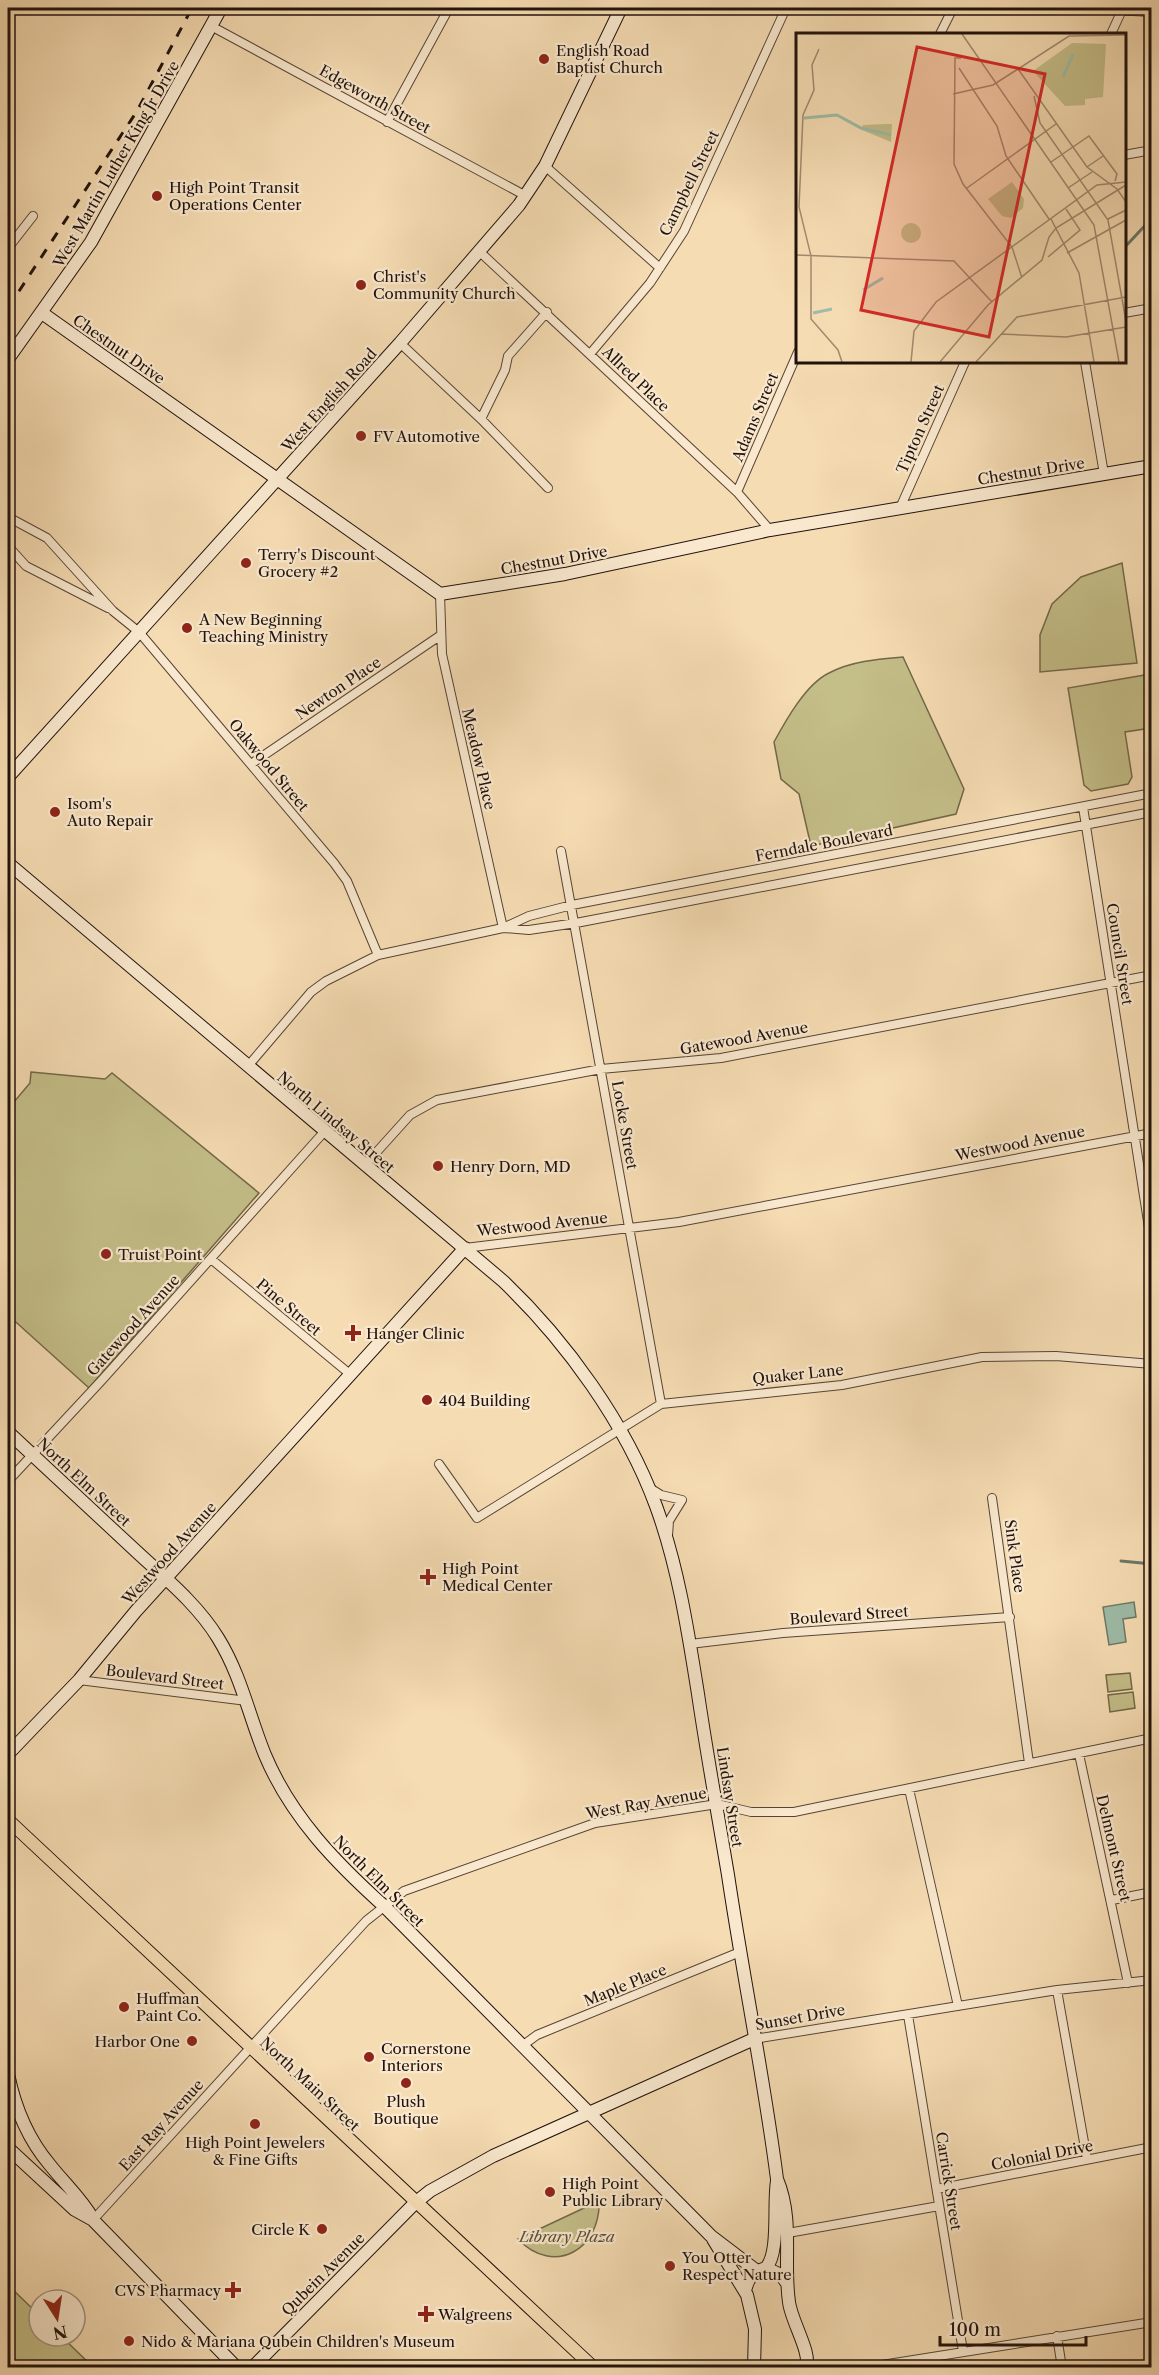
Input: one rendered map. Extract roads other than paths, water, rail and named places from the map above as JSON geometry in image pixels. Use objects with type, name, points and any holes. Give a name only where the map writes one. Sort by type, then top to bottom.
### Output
[{"type":"main road","name":"West Martin Luther King Jr Drive","points":[[8,359],[91,242],[221,8]]},
{"type":"main road","name":"West English Road","points":[[8,777],[400,343],[526,196],[545,166],[621,8]]},
{"type":"main road","name":"Chestnut Drive","points":[[42,313],[440,594],[565,574],[770,530],[1152,466]]},
{"type":"main road","name":"North Lindsay Street","points":[[8,863],[364,1166],[503,1281],[546,1324],[590,1382],[618,1429]]},
{"type":"main road","name":"Westwood Avenue","points":[[8,1754],[79,1680],[165,1578],[465,1248]]},
{"type":"main road","name":"Lindsay Street","points":[[618,1429],[645,1481],[668,1539],[690,1644],[777,2179],[784,2197],[788,2233],[786,2282],[793,2323],[802,2341],[809,2366]]},
{"type":"main road","name":"North Elm Street","points":[[8,1432],[188,1600],[217,1636],[233,1665],[266,1757],[297,1813],[332,1858],[385,1907],[711,2236]]},
{"type":"main road","name":"North Main Street","points":[[8,1820],[415,2203],[594,2367]]},
{"type":"main road","name":"Sunset Drive","points":[[415,2203],[430,2191],[493,2156],[589,2115],[754,2039]]},
{"type":"main road","points":[[8,2074],[20,2116],[33,2143],[82,2200],[93,2220],[237,2367]]},
{"type":"main road","points":[[8,2148],[75,2210],[93,2220]]},
{"type":"main road","name":"Lindsay Street","points":[[746,2293],[747,2281],[771,2263],[774,2252],[774,2197],[777,2179]]},
{"type":"main road","name":"Qubein Avenue","points":[[252,2367],[415,2203]]},
{"type":"main road","points":[[711,2236],[761,2270],[781,2275],[786,2282]]},
{"type":"main road","points":[[711,2236],[746,2293],[755,2328],[753,2367]]},
{"type":"street","points":[[387,122],[449,8]]},
{"type":"street","name":"Campbell Street","points":[[590,354],[660,268],[692,214],[786,8]]},
{"type":"street","points":[[940,33],[953,8]]},
{"type":"street","points":[[1075,8],[1152,12]]},
{"type":"street","points":[[1111,33],[1122,10]]},
{"type":"street","name":"Edgeworth Street","points":[[211,26],[526,196]]},
{"type":"street","points":[[1126,155],[1152,150]]},
{"type":"street","points":[[545,166],[660,268]]},
{"type":"street","points":[[8,248],[33,216]]},
{"type":"street","name":"Allred Place","points":[[480,252],[547,312],[737,492],[770,530]]},
{"type":"street","points":[[1126,313],[1152,308]]},
{"type":"street","points":[[481,419],[505,370],[508,356],[547,312]]},
{"type":"street","points":[[400,343],[481,419],[548,488]]},
{"type":"street","name":"Adams Street","points":[[737,492],[796,357]]},
{"type":"street","name":"Tipton Street","points":[[900,508],[965,363]]},
{"type":"street","points":[[1085,363],[1104,474]]},
{"type":"street","name":"Oakwood Street","points":[[8,517],[47,538],[113,611],[139,632],[347,881],[378,955]]},
{"type":"street","name":"Oakwood Street","points":[[8,546],[26,566],[113,611]]},
{"type":"street","name":"Meadow Place","points":[[440,594],[442,654],[503,927]]},
{"type":"street","name":"Newton Place","points":[[250,764],[441,635]]},
{"type":"street","name":"Ferndale Boulevard","points":[[248,1066],[311,992],[326,981],[378,955],[503,927],[529,916],[572,905],[1152,793]]},
{"type":"street","name":"Council Street","points":[[1083,807],[1152,1247]]},
{"type":"street","name":"Ferndale Boulevard","points":[[503,927],[529,930],[576,923],[1152,812]]},
{"type":"street","name":"Locke Street","points":[[561,851],[576,923],[661,1404]]},
{"type":"street","name":"Gatewood Avenue","points":[[364,1166],[410,1115],[431,1102],[601,1069],[721,1058],[1152,975]]},
{"type":"street","name":"Gatewood Avenue","points":[[8,1481],[211,1259],[324,1131]]},
{"type":"street","name":"Westwood Avenue","points":[[465,1248],[629,1228],[806,1199],[1152,1133]]},
{"type":"street","name":"Pine Street","points":[[211,1259],[351,1375]]},
{"type":"street","name":"Quaker Lane","points":[[439,1464],[477,1518],[661,1404],[842,1385],[982,1357],[1056,1356],[1152,1364]]},
{"type":"street","points":[[645,1481],[652,1491],[661,1496],[682,1500],[669,1521],[668,1539]]},
{"type":"street","name":"Sink Place","points":[[992,1498],[1010,1617]]},
{"type":"street","points":[[1010,1617],[1029,1763]]},
{"type":"street","name":"Boulevard Street","points":[[690,1644],[783,1633],[1010,1617]]},
{"type":"street","name":"Boulevard Street","points":[[79,1680],[247,1701]]},
{"type":"street","name":"West Ray Avenue","points":[[249,2047],[366,1922],[404,1891],[596,1823],[717,1804],[751,1812],[794,1812],[1152,1738]]},
{"type":"street","name":"Delmont Street","points":[[1079,1754],[1128,1983]]},
{"type":"street","points":[[909,1789],[958,2006]]},
{"type":"street","points":[[1112,1900],[1152,1892]]},
{"type":"street","name":"Maple Place","points":[[522,2046],[537,2035],[740,1952]]},
{"type":"street","name":"Sunset Drive","points":[[754,2039],[1057,1990],[1152,1980]]},
{"type":"street","points":[[1057,1990],[1088,2159]]},
{"type":"street","name":"Carrick Street","points":[[908,2015],[963,2351]]},
{"type":"street","name":"East Ray Avenue","points":[[93,2220],[249,2047]]},
{"type":"street","points":[[1150,2148],[1152,2159]]},
{"type":"street","name":"Colonial Drive","points":[[937,2189],[1150,2148]]},
{"type":"street","points":[[788,2233],[939,2206]]},
{"type":"street","points":[[863,2367],[1152,2322]]},
{"type":"street","points":[[1057,2336],[1062,2367]]},
{"type":"waterway","points":[[1126,246],[1152,218]]},
{"type":"waterway","points":[[1121,1561],[1152,1564]]},
{"type":"railway","points":[[8,308],[137,111],[192,8]]},
{"type":"place","name":"English Road Baptist Church","points":[[544,59]]},
{"type":"place","name":"High Point Transit Operations Center","points":[[157,196]]},
{"type":"place","name":"Christ's Community Church","points":[[361,285]]},
{"type":"place","name":"FV Automotive","points":[[361,436]]},
{"type":"place","name":"Terry's Discount Grocery #2","points":[[246,563]]},
{"type":"place","name":"A New Beginning Teaching Ministry","points":[[187,628]]},
{"type":"place","name":"Isom's Auto Repair","points":[[55,812]]},
{"type":"place","name":"Henry Dorn, MD","points":[[438,1166]]},
{"type":"place","name":"Truist Point","points":[[106,1254]]},
{"type":"place","name":"Hanger Clinic","points":[[353,1333]]},
{"type":"place","name":"404 Building","points":[[427,1400]]},
{"type":"place","name":"High Point Medical Center","points":[[428,1577]]},
{"type":"place","name":"Huffman Paint Co.","points":[[124,2007]]},
{"type":"place","name":"Harbor One","points":[[192,2041]]},
{"type":"place","name":"Cornerstone Interiors","points":[[369,2057]]},
{"type":"place","name":"Plush Boutique","points":[[406,2083]]},
{"type":"place","name":"High Point Jewelers & Fine Gifts","points":[[255,2124]]},
{"type":"place","name":"High Point Public Library","points":[[550,2192]]},
{"type":"place","name":"Circle K","points":[[322,2229]]},
{"type":"place","name":"You Otter Respect Nature","points":[[670,2266]]},
{"type":"place","name":"CVS Pharmacy","points":[[233,2290]]},
{"type":"place","name":"Walgreens","points":[[426,2314]]},
{"type":"place","name":"Nido & Mariana Qubein Children's Museum","points":[[129,2341]]},
{"type":"park label","name":"Library Plaza","points":[[567,2236]]}]
